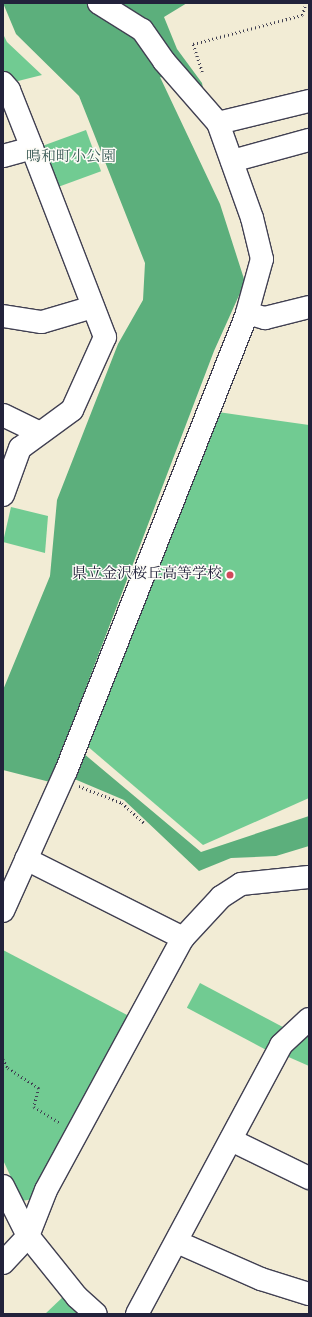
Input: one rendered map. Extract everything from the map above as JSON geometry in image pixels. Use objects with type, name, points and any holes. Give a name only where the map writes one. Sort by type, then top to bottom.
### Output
[{"type":"street","points":[[3,911],[64,775],[247,313],[262,259],[232,161],[218,123],[164,61],[142,30],[99,3]]},
{"type":"street","points":[[3,83],[9,90],[105,337],[72,410],[20,448],[3,495]]},
{"type":"street","points":[[218,123],[309,101]]},
{"type":"street","points":[[232,161],[309,140]]},
{"type":"street","points":[[3,156],[32,148]]},
{"type":"street","points":[[3,316],[42,322],[93,307]]},
{"type":"street","points":[[247,313],[265,318],[309,307]]},
{"type":"street","points":[[3,414],[40,432]]},
{"type":"street","points":[[26,859],[183,938]]},
{"type":"street","points":[[3,1263],[28,1236],[46,1190],[183,938],[221,896],[241,884],[309,877]]},
{"type":"street","points":[[137,1314],[282,1045],[309,1019]]},
{"type":"street","points":[[231,1140],[309,1178]]},
{"type":"street","points":[[3,1186],[28,1236],[77,1297],[96,1314]]},
{"type":"street","points":[[176,1242],[261,1279],[309,1294]]},
{"type":"path","points":[[204,81],[192,44],[302,15],[306,3]]},
{"type":"path","points":[[64,775],[122,803],[145,824]]},
{"type":"path","points":[[3,1059],[8,1068],[39,1088],[34,1107],[66,1126]]},
{"type":"green space","points":[[3,3],[187,3],[164,17],[177,49],[202,83],[205,98],[182,82],[160,77],[220,204],[245,282],[214,351],[50,782],[3,770],[3,690],[50,576],[57,500],[118,344],[143,300],[145,263],[79,96],[16,34]]},
{"type":"green space","points":[[3,34],[7,42],[42,75],[14,82],[3,72]]},
{"type":"green space","name":"鳴和町小公園","points":[[86,130],[101,171],[56,188],[41,146]]},
{"type":"green space","name":"県立金沢桜丘高等学校","points":[[218,412],[309,425],[309,798],[203,845],[86,745]]},
{"type":"green space","points":[[11,507],[48,516],[45,553],[3,542]]},
{"type":"green space","points":[[83,753],[201,852],[309,816],[309,846],[276,856],[231,858],[199,871],[124,800],[72,778]]},
{"type":"green space","points":[[3,950],[129,1016],[33,1199],[22,1201],[3,1160]]},
{"type":"green space","points":[[200,983],[286,1029],[273,1053],[187,1008]]},
{"type":"green space","points":[[309,1030],[309,1066],[284,1055]]},
{"type":"green space","points":[[65,1295],[84,1314],[45,1314]]},
{"type":"place","name":"県立金沢桜丘高等学校","points":[[230,575]]}]
